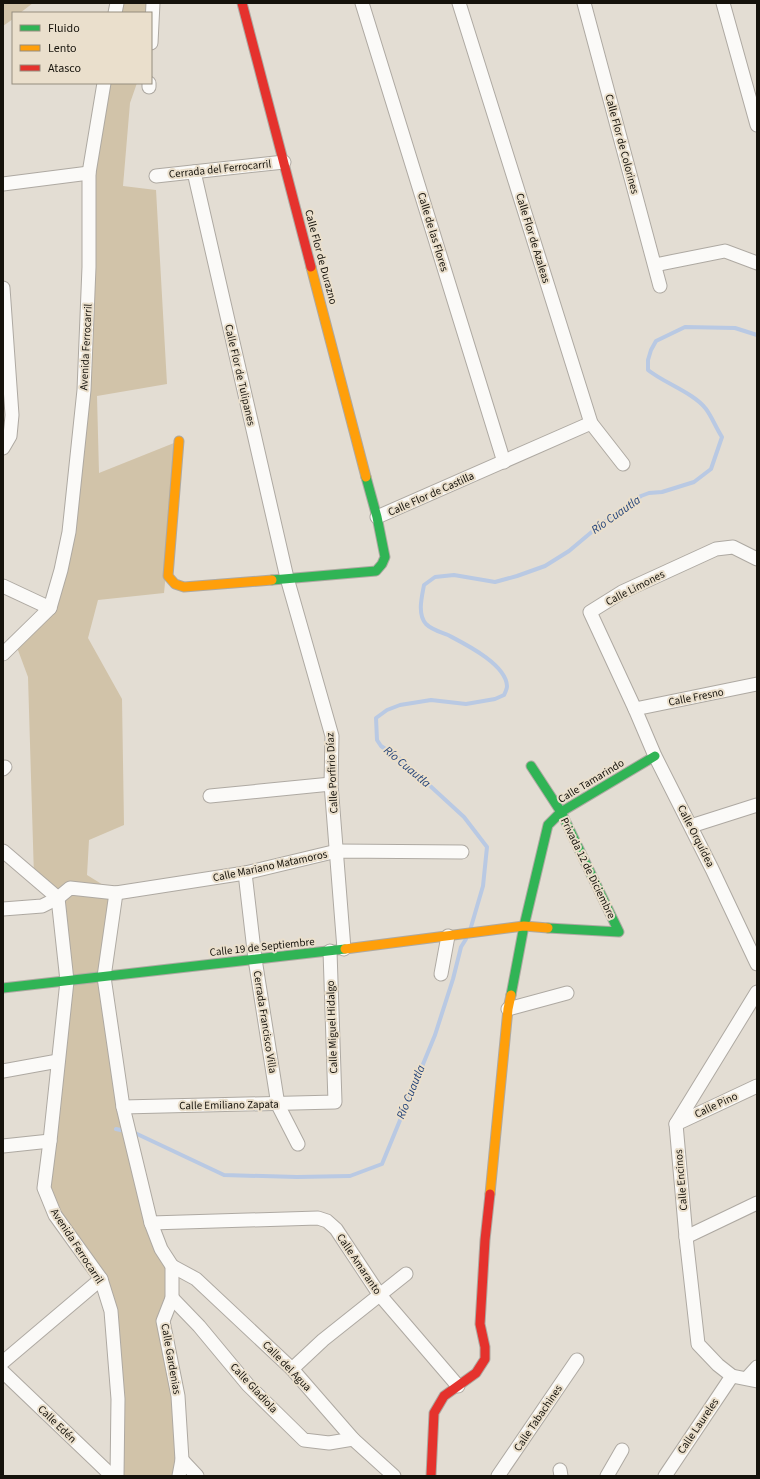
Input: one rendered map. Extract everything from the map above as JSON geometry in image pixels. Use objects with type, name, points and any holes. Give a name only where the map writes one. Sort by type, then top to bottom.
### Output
[{"type":"street","points":[[152,23],[153,3]]},
{"type":"street","name":"Calle Flor de Durazno","points":[[242,3],[377,517]]},
{"type":"street","name":"Calle de las Flores","points":[[362,3],[504,462]]},
{"type":"street","name":"Calle Flor de Azaleas","points":[[459,3],[591,423],[623,464]]},
{"type":"street","name":"Calle Flor de Colorines","points":[[584,3],[660,286]]},
{"type":"street","points":[[723,3],[757,125]]},
{"type":"street","name":"Avenida Ferrocarril","points":[[50,608],[61,570],[69,532],[84,390],[89,267],[89,173],[104,84]]},
{"type":"street","name":"Cerrada del Ferrocarril","points":[[156,176],[284,162]]},
{"type":"street","name":"Calle Flor de Tulipanes","points":[[194,172],[287,578]]},
{"type":"street","points":[[3,184],[89,173]]},
{"type":"street","points":[[655,265],[725,251],[757,263]]},
{"type":"street","points":[[3,288],[12,415],[10,436],[3,448]]},
{"type":"street","name":"Calle Flor de Castilla","points":[[180,442],[168,576],[175,584],[184,587],[376,571],[382,564],[385,556],[377,517],[591,423]]},
{"type":"street","name":"Calle Limones","points":[[635,709],[590,612],[622,592],[716,549],[733,547],[746,552],[757,559]]},
{"type":"street","name":"Calle Porfirio Díaz","points":[[287,578],[332,736],[331,784],[344,949]]},
{"type":"street","points":[[3,586],[50,608],[3,654]]},
{"type":"street","name":"Calle Fresno","points":[[635,709],[757,684]]},
{"type":"street","name":"Calle Orquídea","points":[[635,709],[655,756],[691,826],[757,964]]},
{"type":"street","name":"Calle Tamarindo","points":[[458,1386],[476,1373],[484,1359],[486,1347],[480,1324],[485,1240],[508,1010],[524,926],[548,825],[561,812],[655,756]]},
{"type":"street","name":"Privada 12 de Diciembre","points":[[531,766],[561,812],[619,932]]},
{"type":"street","points":[[210,796],[331,784]]},
{"type":"street","points":[[691,826],[757,804]]},
{"type":"street","points":[[3,851],[58,898]]},
{"type":"street","name":"Calle Mariano Matamoros","points":[[3,909],[42,906],[58,898],[70,888],[116,893],[245,873],[337,852],[462,852]]},
{"type":"street","name":"Cerrada Francisco Villa","points":[[245,873],[255,960],[278,1105],[298,1144]]},
{"type":"street","points":[[116,893],[104,977],[124,1107],[151,1223],[161,1249],[172,1266]]},
{"type":"street","name":"Avenida Ferrocarril","points":[[58,898],[67,981],[44,1188],[55,1215],[101,1279],[110,1311],[118,1399],[117,1476]]},
{"type":"street","name":"Calle 19 de Septiembre","points":[[3,988],[255,960],[524,926],[619,932]]},
{"type":"street","points":[[441,974],[448,936]]},
{"type":"street","name":"Calle Miguel Hidalgo","points":[[330,951],[335,1102]]},
{"type":"street","points":[[676,1124],[757,992]]},
{"type":"street","points":[[508,1010],[567,993]]},
{"type":"street","points":[[3,1071],[58,1062]]},
{"type":"street","name":"Calle Pino","points":[[676,1124],[757,1086]]},
{"type":"street","name":"Calle Emiliano Zapata","points":[[124,1107],[278,1105],[335,1102]]},
{"type":"street","name":"Calle Encinos","points":[[676,1124],[686,1237],[698,1344],[718,1365],[732,1376]]},
{"type":"street","points":[[3,1146],[50,1141]]},
{"type":"street","points":[[686,1237],[757,1203]]},
{"type":"street","name":"Calle Amaranto","points":[[151,1223],[318,1218],[327,1221],[336,1229],[379,1294],[458,1386]]},
{"type":"street","name":"Calle Gardenias","points":[[172,1266],[172,1298],[163,1321],[178,1396],[182,1460],[179,1476]]},
{"type":"street","name":"Calle del Agua","points":[[172,1266],[196,1279],[292,1369],[353,1439],[394,1476]]},
{"type":"street","points":[[292,1369],[323,1340],[406,1274]]},
{"type":"street","points":[[3,1362],[101,1279]]},
{"type":"street","name":"Calle Gladiola","points":[[172,1298],[200,1326],[248,1385],[304,1440],[329,1443],[353,1439]]},
{"type":"street","name":"Calle Tabachines","points":[[498,1476],[577,1360]]},
{"type":"street","points":[[732,1376],[752,1379],[757,1367]]},
{"type":"street","name":"Calle Edén","points":[[3,1372],[112,1476]]},
{"type":"street","name":"Calle Laureles","points":[[665,1476],[732,1376]]},
{"type":"street","points":[[431,1476],[434,1413],[444,1396],[458,1386]]},
{"type":"street","points":[[607,1476],[622,1450]]},
{"type":"street","points":[[182,1460],[197,1476]]},
{"type":"shaded area","points":[[3,3],[33,3],[21,12],[12,12],[12,20],[3,26]]},
{"type":"shaded area","points":[[111,3],[150,3],[149,12],[110,12]]},
{"type":"shaded area","points":[[103,84],[137,84],[130,103],[123,186],[156,190],[167,384],[97,396],[99,473],[179,441],[164,593],[98,600],[88,638],[122,699],[124,825],[89,840],[87,875],[116,893],[104,977],[151,1223],[172,1266],[163,1321],[178,1396],[179,1476],[117,1476],[111,1311],[44,1188],[67,981],[58,898],[34,877],[28,677],[15,642],[50,608],[61,570],[86,350],[89,173]]},
{"type":"waterway","name":"Río Cuautla","points":[[471,927],[483,886],[487,847],[464,817],[403,761],[381,746],[377,740],[376,718],[387,710],[400,705],[431,700],[466,704],[495,699],[504,695],[507,686],[505,678],[500,670],[484,656],[474,649],[426,624],[423,620],[421,610],[424,585],[435,577],[454,575],[495,582],[545,566],[569,551],[600,525],[641,496],[649,493],[662,492],[694,482],[711,469],[722,437],[708,412],[701,403],[648,370],[648,360],[651,350],[656,341],[685,327],[735,328],[757,335]]},
{"type":"waterway","name":"Río Cuautla","points":[[116,1129],[135,1133],[224,1175],[297,1177],[350,1176],[382,1164],[435,1035],[453,979],[461,947],[466,939]]},
{"type":"traffic: fast","points":[[272,580],[376,571],[382,564],[385,557],[377,517],[366,477]]},
{"type":"traffic: fast","points":[[511,995],[524,926],[548,825],[561,812],[655,756]]},
{"type":"traffic: fast","points":[[531,766],[561,812],[619,932],[548,928]]},
{"type":"traffic: fast","points":[[3,988],[345,949]]},
{"type":"traffic: slow","points":[[311,267],[366,477]]},
{"type":"traffic: slow","points":[[179,441],[168,576],[175,584],[184,587],[272,580]]},
{"type":"traffic: slow","points":[[345,949],[524,926],[548,928]]},
{"type":"traffic: slow","points":[[490,1194],[508,1009],[511,995]]},
{"type":"traffic: jam","points":[[242,3],[311,267]]},
{"type":"traffic: jam","points":[[431,1476],[434,1413],[444,1396],[476,1373],[485,1359],[485,1347],[480,1324],[485,1240],[490,1194]]}]
